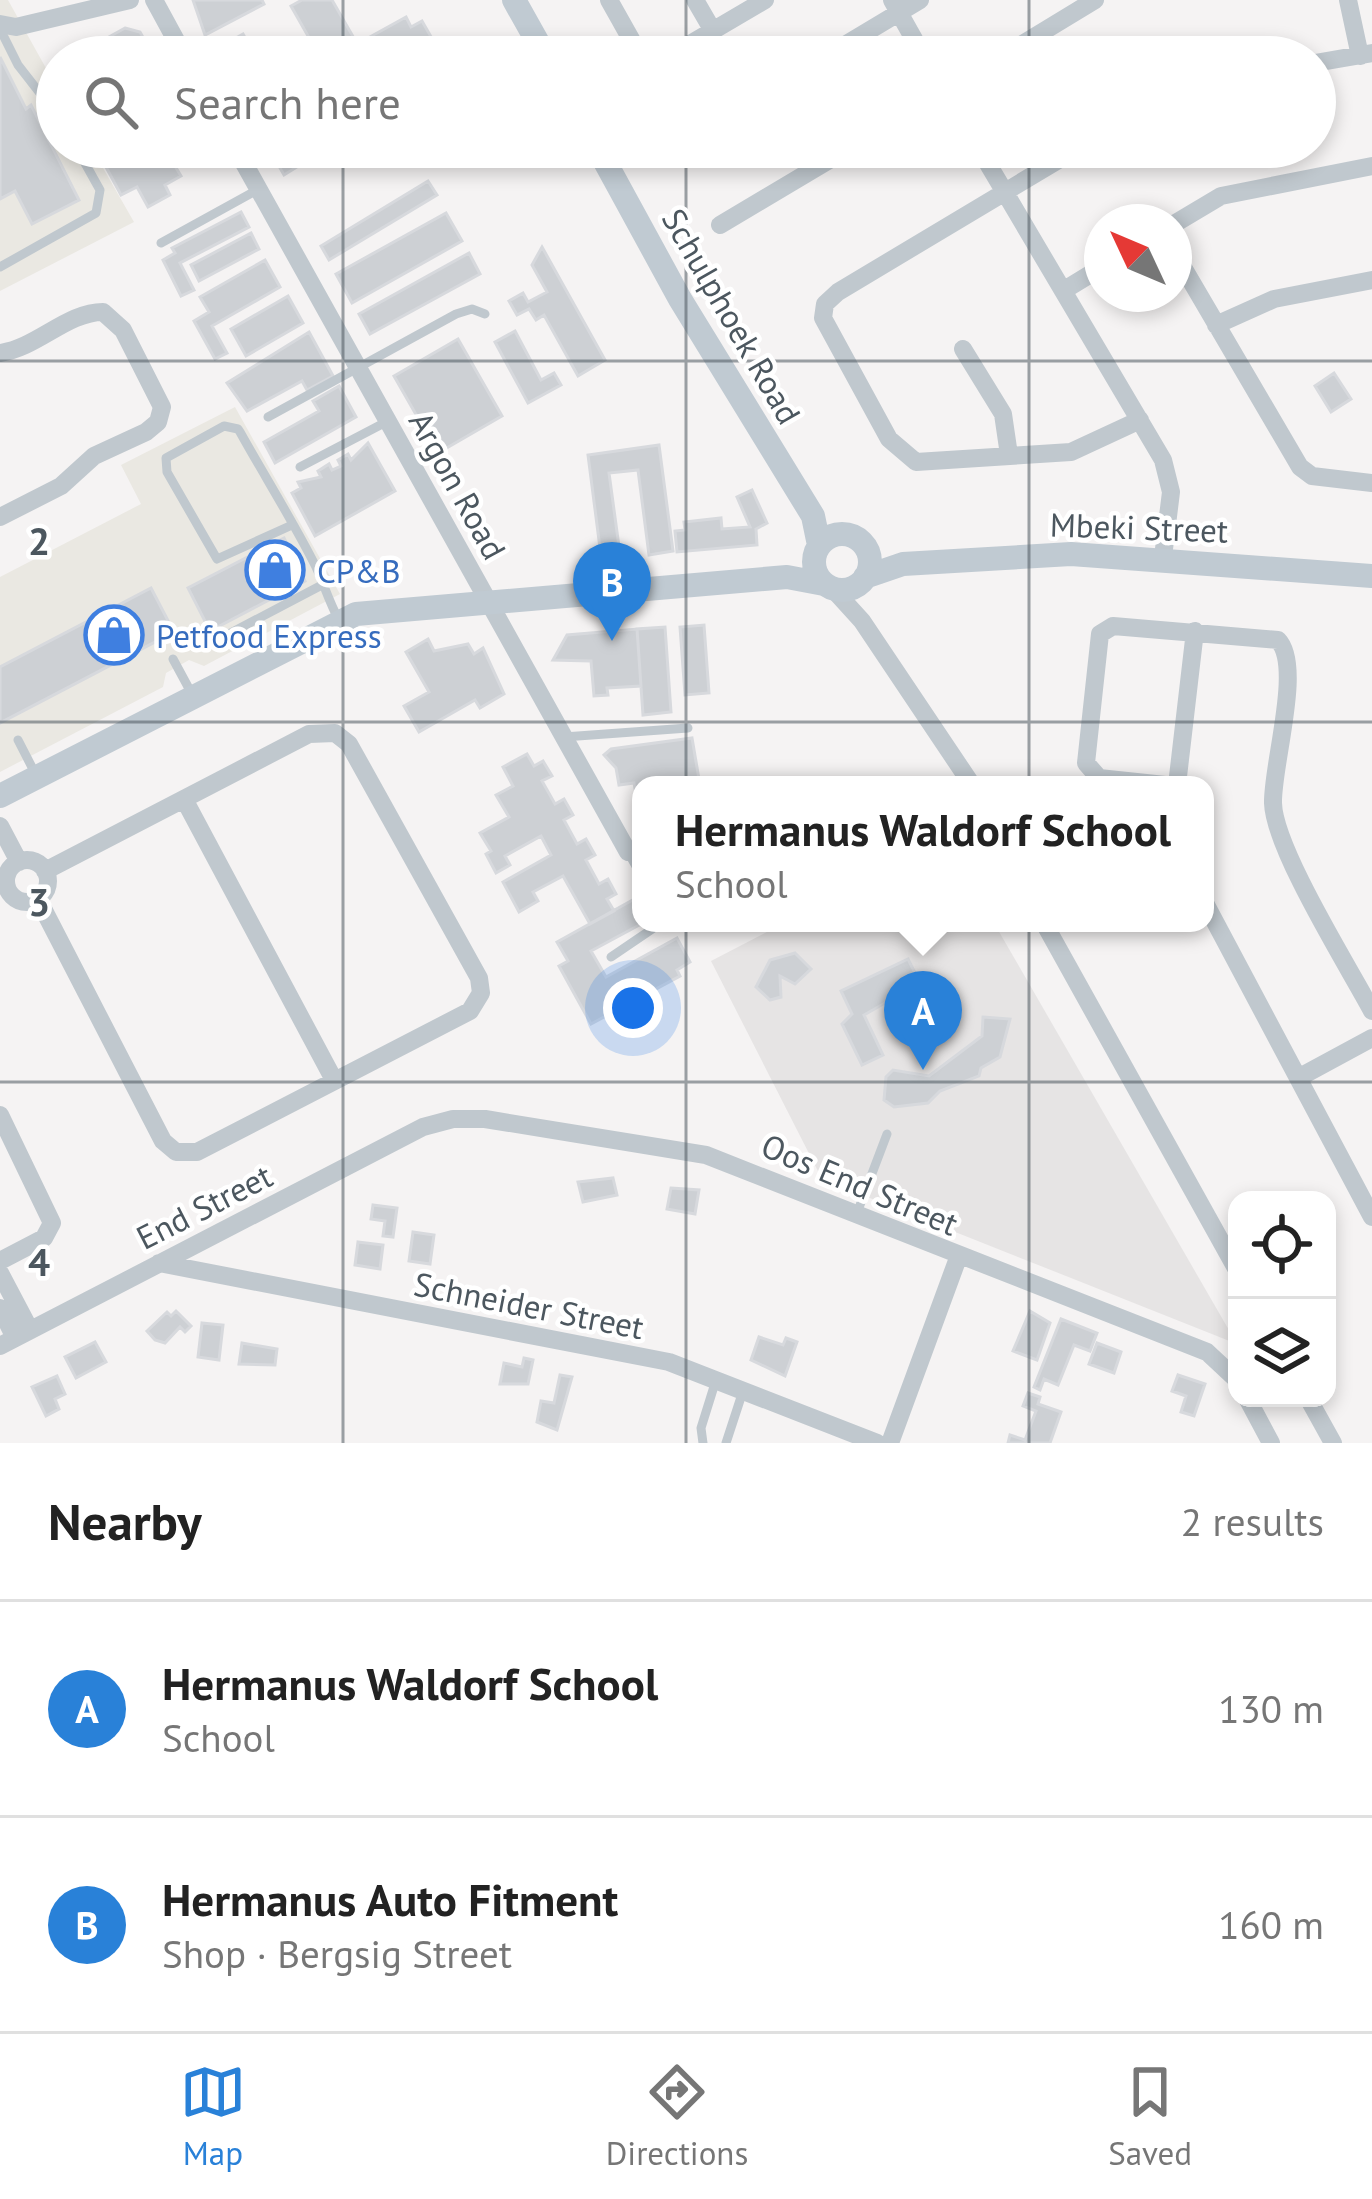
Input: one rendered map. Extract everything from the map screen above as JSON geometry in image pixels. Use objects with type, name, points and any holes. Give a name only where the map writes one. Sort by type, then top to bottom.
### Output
[{"type":"street","points":[[0,27],[130,0]]},
{"type":"street","points":[[154,0],[174,36]]},
{"type":"street","points":[[514,0],[534,36]]},
{"type":"street","points":[[609,0],[629,36]]},
{"type":"street","points":[[695,0],[713,31]]},
{"type":"street","points":[[704,36],[765,0]]},
{"type":"street","points":[[854,36],[896,6],[920,0]]},
{"type":"street","points":[[1036,36],[1095,0]]},
{"type":"street","points":[[1336,59],[1366,54],[1348,0]]},
{"type":"street","points":[[896,6],[912,36]]},
{"type":"street","points":[[1192,213],[1221,196],[1372,166]]},
{"type":"street","name":"Argon Road","points":[[248,168],[628,852]]},
{"type":"street","name":"Schulphoek Road","points":[[608,168],[680,299],[813,516],[824,544]]},
{"type":"street","points":[[720,225],[816,168]]},
{"type":"street","points":[[992,168],[1066,289],[1169,476],[1163,557]]},
{"type":"street","points":[[1045,168],[838,292],[825,304],[823,318],[889,440],[904,456],[929,464],[1071,452],[1139,420]]},
{"type":"street","points":[[1066,289],[1084,278]]},
{"type":"street","points":[[1216,325],[1274,299],[1372,280]]},
{"type":"street","points":[[1192,284],[1300,467],[1312,476],[1372,483]]},
{"type":"street","points":[[0,353],[26,349],[83,315],[103,312],[123,330],[162,407],[158,422],[146,432],[94,456],[61,486],[0,517]]},
{"type":"street","points":[[963,349],[1003,414],[1009,455]]},
{"type":"street","points":[[787,577],[824,544],[855,537],[866,548],[862,621]]},
{"type":"street","points":[[824,544],[814,570],[862,621],[966,776]]},
{"type":"street","name":"Mbeki Street","points":[[866,548],[902,564]]},
{"type":"street","name":"Mbeki Street","points":[[863,580],[902,564],[1072,554],[1163,557],[1372,576]]},
{"type":"street","points":[[0,796],[339,620],[368,611],[787,577],[828,586],[863,580]]},
{"type":"street","points":[[1097,776],[1086,764],[1096,641],[1113,626],[1272,638],[1285,648],[1274,816],[1372,1011]]},
{"type":"street","points":[[1179,776],[1196,632]]},
{"type":"street","points":[[38,899],[171,1149],[197,1152],[470,1011],[481,993],[479,978],[340,735],[315,732],[45,871]]},
{"type":"street","points":[[184,799],[334,1080]]},
{"type":"street","points":[[2,831],[19,862]]},
{"type":"street","points":[[31,861],[45,871],[47,886],[38,899],[22,902],[9,891],[8,874],[19,862],[31,861]]},
{"type":"street","points":[[1214,920],[1372,1217]]},
{"type":"street","points":[[1049,932],[1228,1254]]},
{"type":"street","points":[[1298,1078],[1372,1038]]},
{"type":"street","points":[[0,1115],[5,1137],[52,1223],[44,1238],[0,1261]]},
{"type":"street","name":"Oos End Street","points":[[437,1122],[485,1119],[670,1146],[741,1166],[958,1258],[1207,1352],[1228,1372]]},
{"type":"street","name":"End Street","points":[[15,1338],[437,1122]]},
{"type":"street","points":[[890,1443],[958,1258]]},
{"type":"street","name":"Schneider Street","points":[[159,1263],[659,1360],[877,1443]]},
{"type":"street","points":[[0,1273],[15,1338]]},
{"type":"street","points":[[0,1308],[15,1338]]},
{"type":"street","points":[[1252,1407],[1271,1443]]},
{"type":"street","points":[[1313,1407],[1334,1443]]},
{"type":"lane","points":[[0,27],[17,65],[36,89]]},
{"type":"lane","points":[[0,267],[96,213],[100,190],[88,168]]},
{"type":"lane","points":[[161,243],[259,189]]},
{"type":"lane","points":[[268,417],[456,314],[472,309],[485,314]]},
{"type":"lane","points":[[300,467],[388,421]]},
{"type":"lane","points":[[292,525],[218,560],[166,472],[166,458],[224,426],[235,427],[292,525],[320,574],[320,586],[339,620]]},
{"type":"lane","points":[[225,636],[320,586]]},
{"type":"lane","points":[[173,659],[193,696]]},
{"type":"lane","points":[[564,737],[688,728]]},
{"type":"lane","points":[[18,740],[37,777]]},
{"type":"lane","points":[[628,852],[632,859]]},
{"type":"lane","points":[[610,957],[648,932]]},
{"type":"lane","points":[[856,1215],[887,1134]]},
{"type":"lane","points":[[703,1443],[701,1428],[716,1380]]},
{"type":"lane","points":[[725,1443],[743,1391]]},
{"type":"shaded area","points":[[0,0],[8,0],[36,50],[36,168],[103,168],[134,222],[0,291]]},
{"type":"shaded area","points":[[235,407],[340,594],[204,666],[189,660],[166,673],[163,687],[0,772],[0,577],[141,504],[121,465]]},
{"type":"shaded area","points":[[767,932],[999,932],[1228,1328],[1228,1340],[822,1179],[711,961]]},
{"type":"building","points":[[193,0],[262,0],[264,4],[205,35]]},
{"type":"building","points":[[302,0],[332,0],[353,36],[308,36],[291,6]]},
{"type":"building","points":[[406,17],[411,27],[422,21],[431,36],[372,36]]},
{"type":"building","points":[[125,28],[142,36],[111,36]]},
{"type":"building","points":[[0,57],[26,109],[31,105],[36,115],[36,168],[63,168],[79,200],[32,224],[15,191],[0,199]]},
{"type":"building","points":[[107,168],[176,168],[181,176],[165,185],[170,195],[148,207],[137,187],[121,195]]},
{"type":"building","points":[[428,181],[437,195],[329,260],[321,246]]},
{"type":"building","points":[[241,212],[249,227],[180,263],[194,290],[181,296],[163,260],[175,253],[172,248]]},
{"type":"building","points":[[446,213],[462,241],[352,303],[336,274]]},
{"type":"building","points":[[251,233],[259,249],[199,281],[191,265]]},
{"type":"building","points":[[542,247],[605,360],[578,376],[544,315],[536,320],[529,309],[517,315],[509,301],[523,293],[528,302],[547,292],[532,265]]},
{"type":"building","points":[[469,253],[480,274],[370,334],[359,314]]},
{"type":"building","points":[[265,260],[280,287],[212,326],[227,353],[215,359],[194,321],[209,312],[200,297]]},
{"type":"building","points":[[288,296],[303,323],[246,356],[231,329]]},
{"type":"building","points":[[515,331],[541,380],[554,373],[561,385],[528,403],[495,342]]},
{"type":"building","points":[[309,332],[333,376],[307,390],[302,381],[247,411],[227,383]]},
{"type":"building","points":[[458,339],[502,416],[438,453],[394,376]]},
{"type":"building","points":[[1334,373],[1351,399],[1331,412],[1315,386]]},
{"type":"building","points":[[339,386],[356,417],[275,463],[264,442],[319,411],[313,401]]},
{"type":"building","points":[[368,443],[395,491],[315,536],[292,493],[301,488],[298,482],[321,477],[318,471],[329,464],[332,470],[341,466],[338,460],[348,454],[351,460]]},
{"type":"building","points":[[659,445],[673,551],[649,555],[638,470],[609,473],[620,554],[601,556],[588,455]]},
{"type":"building","points":[[752,490],[767,523],[756,529],[757,545],[677,552],[675,531],[685,530],[684,522],[721,518],[722,529],[750,527],[737,497]]},
{"type":"building","points":[[284,538],[305,581],[210,631],[188,588]]},
{"type":"building","points":[[151,588],[174,632],[0,723],[0,667]]},
{"type":"building","points":[[704,625],[709,693],[685,695],[680,627]]},
{"type":"building","points":[[665,627],[671,712],[643,715],[637,629]]},
{"type":"building","points":[[637,629],[641,686],[607,688],[608,695],[594,696],[591,661],[553,660],[567,635]]},
{"type":"building","points":[[428,639],[434,651],[468,644],[474,654],[483,648],[504,694],[480,708],[475,700],[419,732],[404,706],[429,692],[406,652]]},
{"type":"building","points":[[692,738],[698,776],[632,776],[632,783],[619,785],[616,768],[604,755],[611,749]]},
{"type":"building","points":[[527,754],[534,766],[543,761],[552,776],[542,781],[555,804],[564,799],[573,815],[564,820],[577,844],[586,839],[595,855],[586,860],[599,884],[608,879],[616,894],[607,899],[614,911],[590,924],[563,876],[533,892],[538,901],[519,912],[503,882],[551,855],[541,836],[505,856],[510,865],[496,873],[486,854],[491,851],[480,833],[509,817],[496,795],[513,786],[503,767]]},
{"type":"building","points":[[632,900],[632,929],[591,951],[606,977],[677,938],[690,962],[677,970],[680,976],[591,1024],[559,966],[568,961],[557,942]]},
{"type":"building","points":[[795,953],[811,969],[795,984],[780,976],[781,997],[770,1000],[756,987],[770,960]]},
{"type":"building","points":[[908,959],[920,983],[864,1015],[883,1055],[862,1065],[842,1024],[852,1014],[841,991]]},
{"type":"building","points":[[983,1017],[1010,1019],[1000,1057],[981,1068],[979,1076],[940,1091],[928,1103],[894,1107],[884,1100],[886,1077],[893,1070],[929,1076],[982,1036]]},
{"type":"building","points":[[613,1178],[617,1195],[583,1202],[578,1182]]},
{"type":"building","points":[[671,1188],[699,1190],[695,1214],[667,1209]]},
{"type":"building","points":[[373,1205],[397,1208],[393,1237],[383,1236],[385,1221],[371,1219]]},
{"type":"building","points":[[413,1232],[434,1235],[430,1264],[409,1261]]},
{"type":"building","points":[[358,1242],[383,1245],[380,1269],[355,1265]]},
{"type":"building","points":[[176,1311],[191,1326],[185,1332],[180,1327],[165,1343],[155,1340],[147,1331],[167,1312],[171,1316]]},
{"type":"building","points":[[1030,1311],[1050,1323],[1037,1360],[1013,1351]]},
{"type":"building","points":[[1061,1319],[1097,1333],[1090,1351],[1074,1345],[1058,1385],[1044,1379],[1040,1390],[1034,1387]]},
{"type":"building","points":[[202,1323],[223,1325],[219,1360],[198,1357]]},
{"type":"building","points":[[759,1337],[783,1345],[786,1338],[797,1342],[785,1376],[751,1360]]},
{"type":"building","points":[[95,1342],[106,1362],[76,1378],[65,1357]]},
{"type":"building","points":[[242,1343],[277,1349],[275,1365],[239,1364]]},
{"type":"building","points":[[1097,1343],[1121,1352],[1114,1373],[1089,1364]]},
{"type":"building","points":[[524,1358],[533,1360],[528,1384],[500,1384],[504,1363],[522,1367]]},
{"type":"building","points":[[560,1375],[572,1377],[557,1430],[537,1422],[541,1401],[554,1403]]},
{"type":"building","points":[[1178,1375],[1205,1384],[1194,1416],[1181,1412],[1186,1396],[1172,1391]]},
{"type":"building","points":[[57,1376],[65,1394],[55,1399],[59,1409],[46,1416],[32,1387]]},
{"type":"building","points":[[1028,1393],[1040,1397],[1038,1404],[1061,1412],[1050,1443],[1008,1443],[1010,1435],[1025,1440],[1036,1411],[1023,1406]]},
{"type":"place","name":"CP&B","points":[[275,570]]},
{"type":"place","name":"Petfood Express","points":[[114,635]]},
{"type":"place","name":"Hermanus Auto Fitment","points":[[612,641]]},
{"type":"place","name":"Hermanus Waldorf School","points":[[923,1070]]}]
